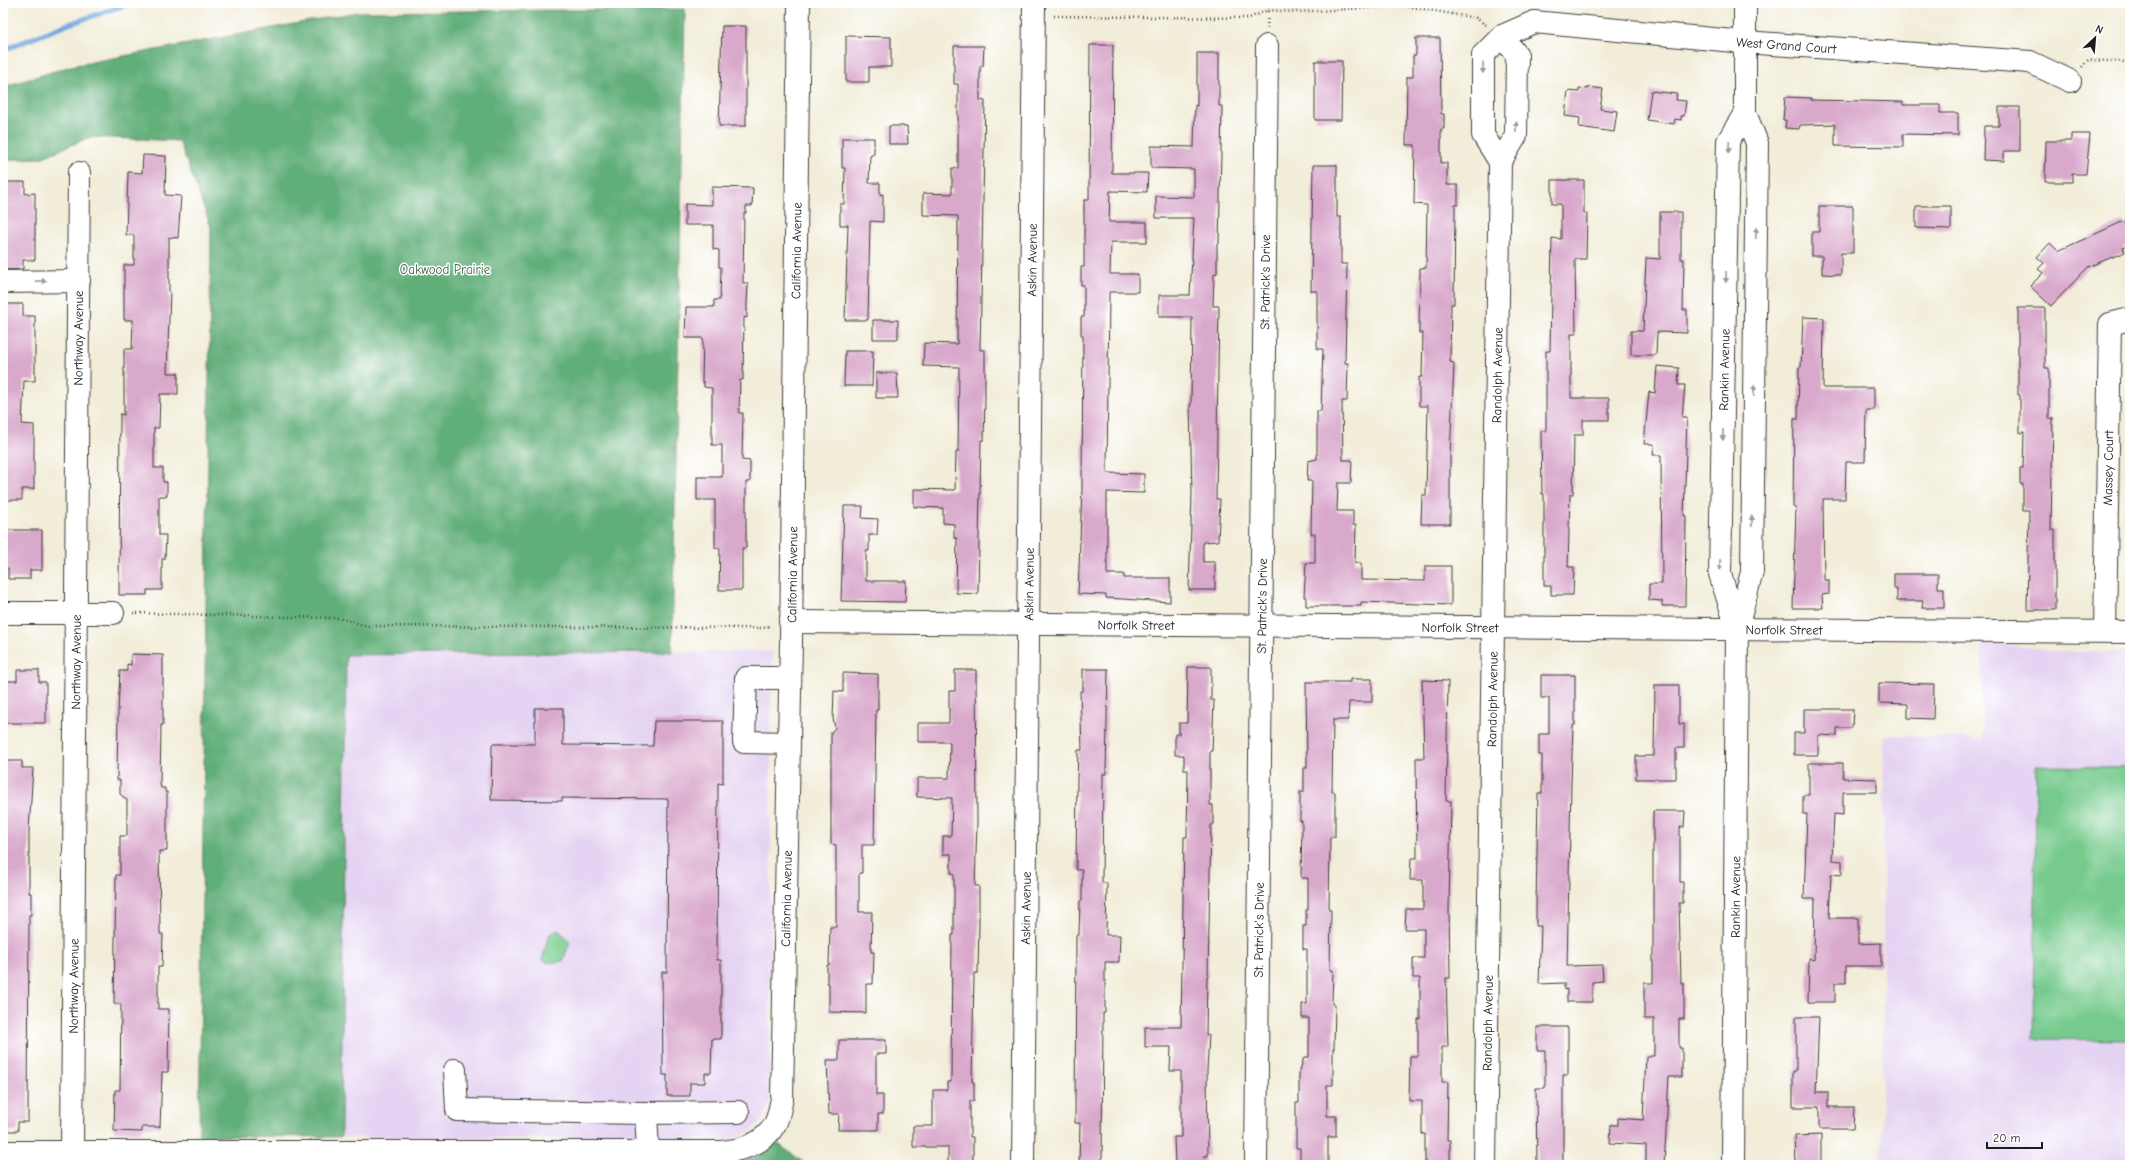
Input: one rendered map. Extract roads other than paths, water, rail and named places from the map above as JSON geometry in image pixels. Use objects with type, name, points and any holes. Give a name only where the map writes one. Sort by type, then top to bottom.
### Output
[{"type":"street","name":"California Avenue","points":[[648,1152],[742,1150],[761,1141],[776,1123],[782,1099],[790,678],[798,3]]},
{"type":"street","name":"Askin Avenue","points":[[1023,1165],[1034,3]]},
{"type":"street","name":"West Grand Court","points":[[1493,30],[1534,22],[1745,23],[2030,62],[2070,81]]},
{"type":"street","name":"Rankin Avenue","points":[[1733,1165],[1737,628],[1752,572],[1757,143],[1745,112],[1745,23]]},
{"type":"street","points":[[1493,30],[1517,55],[1516,136],[1500,162],[1483,135],[1484,55],[1493,30]]},
{"type":"street","name":"St. Patrick's Drive","points":[[1256,1165],[1267,46]]},
{"type":"street","name":"Rankin Avenue","points":[[1737,628],[1720,574],[1728,141],[1745,112]]},
{"type":"street","name":"Randolph Avenue","points":[[1485,1165],[1500,162]]},
{"type":"street","name":"Northway Avenue","points":[[72,1151],[80,173]]},
{"type":"street","points":[[3,282],[79,281]]},
{"type":"street","name":"Massey Court","points":[[2106,631],[2110,324],[2130,319]]},
{"type":"street","points":[[3,613],[112,613]]},
{"type":"street","name":"Norfolk Street","points":[[790,622],[1494,626],[2130,632]]},
{"type":"street","points":[[789,743],[744,742],[746,678],[790,678]]},
{"type":"street","points":[[455,1070],[457,1110],[646,1113],[738,1112]]},
{"type":"street","points":[[3,1152],[72,1151],[162,1158],[492,1158],[648,1152],[646,1113]]},
{"type":"waterway","points":[[3,50],[66,25],[131,3]]},
{"type":"park label","name":"Oakwood Prairie","points":[[445,269]]}]
